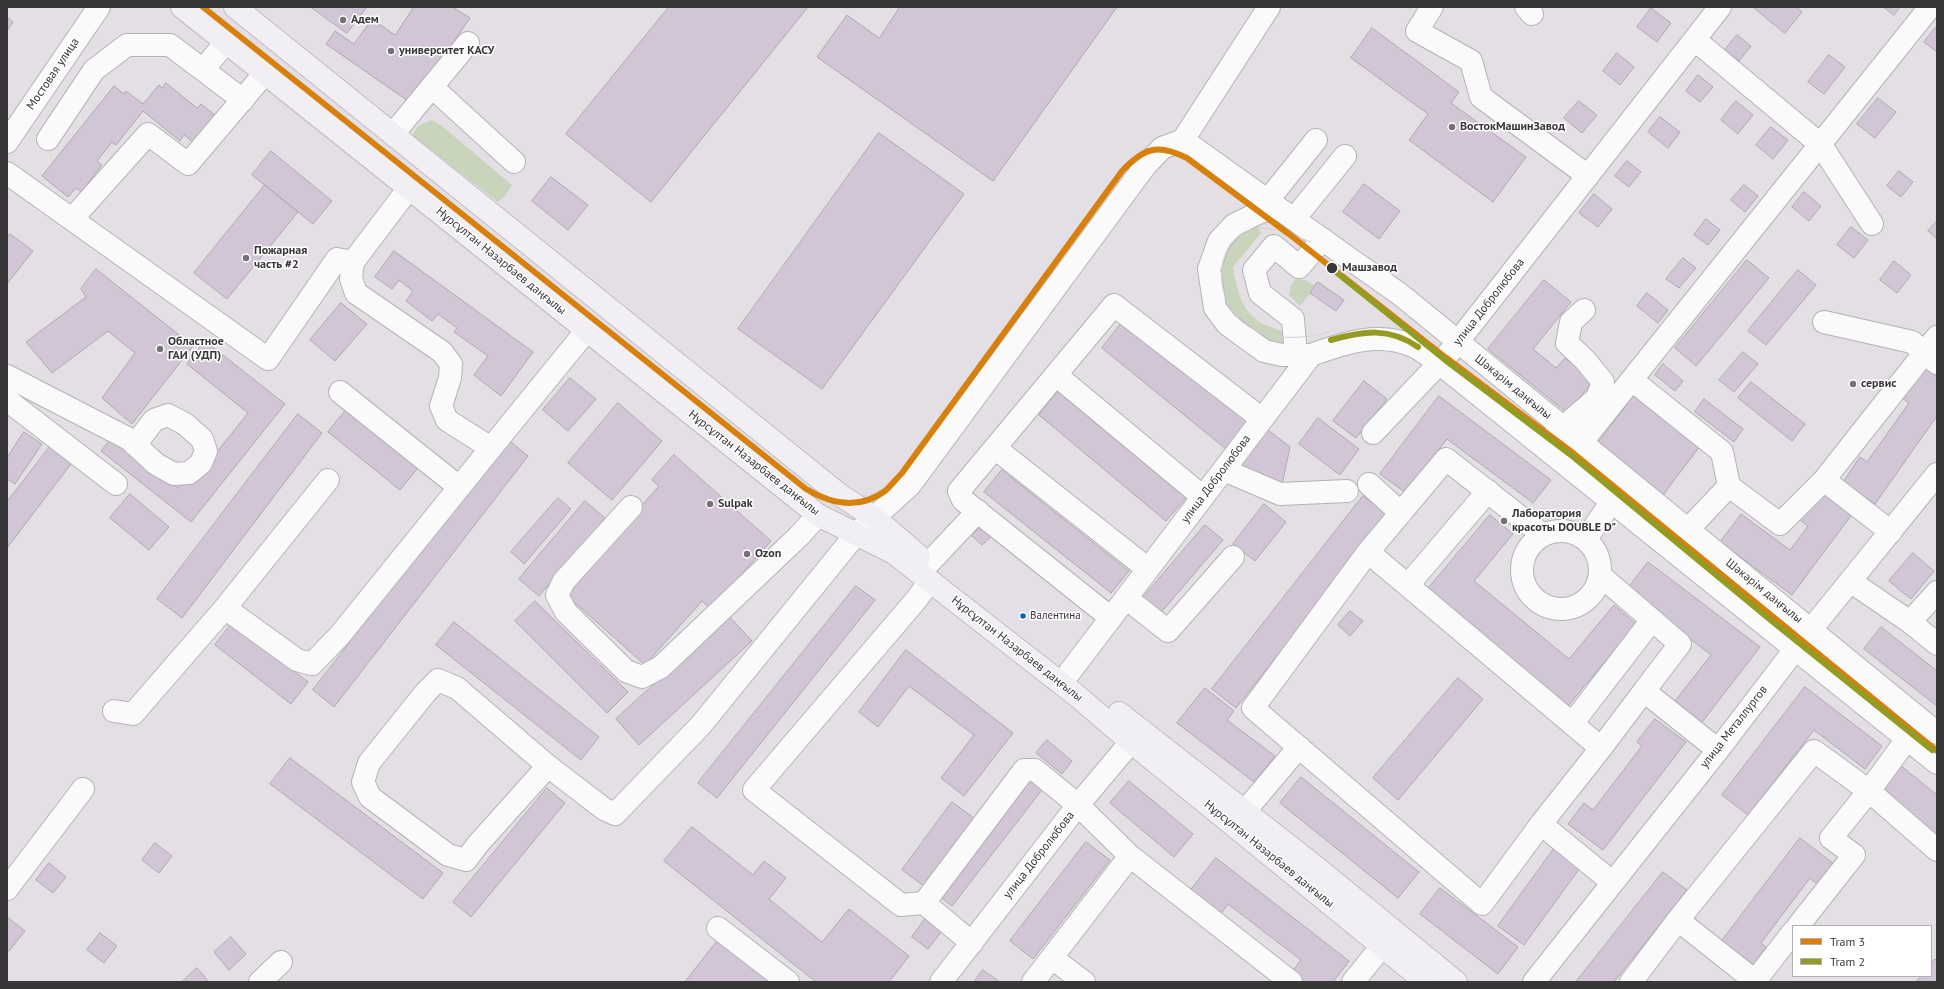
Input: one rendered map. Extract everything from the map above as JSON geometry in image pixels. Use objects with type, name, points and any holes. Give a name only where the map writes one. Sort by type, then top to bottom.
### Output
[{"type":"main road","name":"Нұрсұлтан Назарбаев даңғылы","points":[[182,7],[818,515],[857,533],[930,572],[1069,673],[1136,736],[1426,982]]},
{"type":"main road","name":"Нұрсұлтан Назарбаев даңғылы","points":[[235,7],[840,495],[875,518],[902,542],[930,572],[1076,695],[1245,811],[1456,982]]},
{"type":"street","name":"Мостовая улица","points":[[7,142],[99,7]]},
{"type":"street","points":[[548,766],[478,844],[466,860],[448,855],[370,797],[363,782],[369,763],[426,692],[438,680],[457,688],[548,766],[604,809],[615,814],[701,725],[857,533],[910,485],[1145,166],[1162,148],[1183,140],[1269,7]]},
{"type":"street","points":[[1432,7],[1417,30],[1471,61],[1481,97],[1588,176]]},
{"type":"street","name":"улица Добролюбова","points":[[1373,433],[1439,364],[1457,342],[1720,7]]},
{"type":"street","points":[[1564,463],[1821,145],[1930,7]]},
{"type":"street","points":[[1695,40],[1821,145],[1872,224]]},
{"type":"street","points":[[203,70],[226,42]]},
{"type":"street","points":[[393,134],[468,43]]},
{"type":"street","points":[[48,138],[94,70],[127,45],[170,45],[243,100]]},
{"type":"street","points":[[72,219],[148,134],[188,164],[266,73]]},
{"type":"street","points":[[432,87],[514,162]]},
{"type":"street","name":"Шәкәрім даңғылы","points":[[1183,140],[1401,295],[1937,733]]},
{"type":"street","points":[[1280,209],[1316,140]]},
{"type":"street","points":[[1345,156],[1280,209],[1260,212],[1234,225],[1219,241],[1209,269],[1215,308],[1227,324],[1244,338],[1264,351],[1282,355],[1303,355],[1369,338],[1395,340],[1415,346],[1439,364]]},
{"type":"street","points":[[7,173],[268,359],[337,259],[353,262]]},
{"type":"street","points":[[409,188],[353,262],[351,279],[356,293],[442,352],[451,364],[450,378],[440,406],[447,420],[491,448]]},
{"type":"street","points":[[1303,355],[1293,319],[1260,293],[1254,270],[1274,246],[1299,267],[1323,239]]},
{"type":"street","points":[[1111,618],[963,500],[959,491],[1114,305],[1262,419]]},
{"type":"street","points":[[1544,448],[1563,427],[1597,398],[1602,382],[1585,360],[1567,343],[1571,322],[1584,310]]},
{"type":"street","points":[[1632,380],[1722,452],[1729,486],[1780,524],[1824,480],[1933,351],[1912,342],[1824,322]]},
{"type":"street","points":[[224,608],[297,660],[312,664],[340,635],[587,330]]},
{"type":"street","name":"улица Добролюбова","points":[[1069,673],[1262,419],[1303,355]]},
{"type":"street","name":"Шәкәрім даңғылы","points":[[1439,364],[1796,648],[1937,763]]},
{"type":"street","points":[[1056,375],[1203,497]]},
{"type":"street","points":[[7,376],[129,439],[135,445]]},
{"type":"street","points":[[340,392],[459,487]]},
{"type":"street","points":[[7,400],[116,484]]},
{"type":"street","points":[[995,448],[1148,569]]},
{"type":"street","points":[[1543,535],[1446,459],[1368,552],[1253,708],[1482,904],[1541,824],[1680,644],[1601,576]]},
{"type":"street","points":[[1231,473],[1280,494],[1347,491]]},
{"type":"street","name":"улица Металлургов","points":[[1534,982],[1718,750],[1811,629],[1937,474]]},
{"type":"street","points":[[114,711],[132,714],[224,608],[328,480]]},
{"type":"street","points":[[1824,480],[1891,532]]},
{"type":"street","points":[[1369,484],[1401,512]]},
{"type":"street","points":[[1670,548],[1729,486]]},
{"type":"street","points":[[1408,585],[1488,491]]},
{"type":"street","points":[[1586,539],[1612,501]]},
{"type":"street","points":[[631,507],[564,581],[557,595],[566,612],[626,671],[642,677],[661,667],[799,536],[818,515]]},
{"type":"street","points":[[972,943],[924,903],[901,905],[754,790],[916,600],[930,572],[978,511]]},
{"type":"street","points":[[1555,531],[1567,531],[1586,539],[1598,555],[1601,576],[1595,591],[1584,603],[1569,609],[1553,609],[1538,603],[1526,591],[1521,576],[1522,559],[1530,545],[1543,535],[1555,531]]},
{"type":"street","points":[[1368,552],[1601,748]]},
{"type":"street","points":[[1126,598],[1168,631],[1233,557]]},
{"type":"street","points":[[1850,581],[1910,622],[1937,644]]},
{"type":"street","points":[[1910,622],[1937,592]]},
{"type":"street","points":[[1572,724],[1652,620]]},
{"type":"street","points":[[1644,691],[1718,750]]},
{"type":"street","name":"улица Добролюбова","points":[[942,982],[1078,805],[1136,736]]},
{"type":"street","points":[[1799,925],[1854,855],[1831,838],[1869,792],[1907,739]]},
{"type":"street","points":[[1245,811],[1299,747]]},
{"type":"street","points":[[1631,982],[1678,920],[1814,751],[1869,792],[1937,850]]},
{"type":"street","points":[[924,903],[1024,770],[1035,770],[1078,805],[1130,856],[1291,982]]},
{"type":"street","points":[[7,889],[83,789]]},
{"type":"street","points":[[1541,824],[1612,882]]},
{"type":"street","points":[[1033,982],[1130,856]]},
{"type":"street","points":[[1678,920],[1755,981],[1792,933]]},
{"type":"street","points":[[718,928],[788,982]]},
{"type":"street","points":[[1353,982],[1382,946]]},
{"type":"street","points":[[1052,958],[1084,982]]},
{"type":"street","points":[[260,982],[281,962]]},
{"type":"green space","points":[[432,120],[442,126],[512,185],[505,196],[498,202],[412,135],[418,126]]},
{"type":"green space","points":[[1255,224],[1261,233],[1233,267],[1236,283],[1241,299],[1250,313],[1263,324],[1284,332],[1282,345],[1269,342],[1227,315],[1218,277],[1228,240]]},
{"type":"green space","points":[[1296,278],[1305,280],[1316,286],[1300,306],[1289,295],[1291,286]]},
{"type":"building","name":"Адем","points":[[311,7],[367,7],[347,33]]},
{"type":"building","name":"университет КАСУ","points":[[414,7],[453,7],[470,18],[411,103],[326,44],[335,31],[354,44],[372,19],[395,35]]},
{"type":"building","points":[[669,7],[808,7],[651,202],[566,134]]},
{"type":"building","points":[[900,7],[1117,7],[993,181],[817,57],[847,15],[879,38]]},
{"type":"building","points":[[1753,7],[1796,7],[1802,12],[1785,33]]},
{"type":"building","points":[[1884,7],[1900,7],[1894,15]]},
{"type":"building","points":[[1651,8],[1671,23],[1657,42],[1637,27]]},
{"type":"building","points":[[7,17],[13,22],[7,31]]},
{"type":"building","points":[[1937,26],[1937,52],[1924,42]]},
{"type":"building","name":"ВостокМашинЗавод","points":[[1372,28],[1459,92],[1451,103],[1526,157],[1493,202],[1409,140],[1428,114],[1351,58]]},
{"type":"building","points":[[1737,35],[1751,46],[1739,61],[1725,50]]},
{"type":"building","points":[[1617,53],[1634,67],[1620,85],[1603,71]]},
{"type":"building","points":[[1829,55],[1845,67],[1824,94],[1808,82]]},
{"type":"building","points":[[1698,75],[1713,87],[1700,102],[1686,91]]},
{"type":"building","points":[[166,83],[197,108],[201,104],[215,115],[193,142],[184,135],[180,141],[143,111],[116,145],[112,142],[97,161],[102,165],[81,192],[76,188],[68,197],[42,176],[114,86],[124,94],[126,91],[143,104],[159,85],[162,88]]},
{"type":"building","points":[[1878,98],[1896,112],[1875,138],[1857,124]]},
{"type":"building","points":[[1579,101],[1597,115],[1582,133],[1564,118]]},
{"type":"building","points":[[1736,101],[1753,115],[1738,134],[1721,120]]},
{"type":"building","points":[[1660,117],[1680,132],[1668,148],[1648,132]]},
{"type":"building","points":[[1771,127],[1788,140],[1773,159],[1756,145]]},
{"type":"building","points":[[879,133],[964,194],[822,389],[738,329]]},
{"type":"building","points":[[271,151],[332,201],[313,224],[252,175]]},
{"type":"building","points":[[1627,161],[1641,172],[1629,187],[1615,176]]},
{"type":"building","points":[[1899,171],[1913,182],[1901,197],[1887,186]]},
{"type":"building","points":[[551,177],[588,205],[568,230],[532,201]]},
{"type":"building","points":[[1364,184],[1400,211],[1379,239],[1343,212]]},
{"type":"building","points":[[265,185],[298,212],[227,299],[194,273]]},
{"type":"building","points":[[1744,185],[1758,196],[1745,212],[1731,200]]},
{"type":"building","points":[[1804,192],[1821,206],[1809,221],[1792,207]]},
{"type":"building","points":[[1594,194],[1612,209],[1598,227],[1579,213]]},
{"type":"building","points":[[1706,219],[1720,230],[1708,245],[1694,235]]},
{"type":"building","points":[[1937,221],[1937,239],[1928,231]]},
{"type":"building","points":[[1851,227],[1868,240],[1854,258],[1837,245]]},
{"type":"building","points":[[10,234],[33,251],[7,284],[7,238]]},
{"type":"building","points":[[394,251],[533,352],[501,396],[474,375],[488,356],[454,332],[457,328],[438,314],[432,321],[406,301],[413,291],[399,280],[392,289],[375,277]]},
{"type":"building","points":[[1683,258],[1696,268],[1679,288],[1666,279]]},
{"type":"building","points":[[1747,260],[1769,278],[1696,366],[1675,348]]},
{"type":"building","points":[[1894,261],[1911,275],[1897,293],[1880,280]]},
{"type":"building","name":"Областное ГАИ (УДП)","points":[[96,269],[193,346],[132,424],[102,398],[135,353],[108,331],[52,373],[26,342],[86,297],[81,289]]},
{"type":"building","points":[[1798,270],[1816,285],[1766,345],[1748,331]]},
{"type":"building","points":[[1544,280],[1571,302],[1533,349],[1556,368],[1565,358],[1593,381],[1567,413],[1488,349]]},
{"type":"building","points":[[1318,282],[1344,300],[1336,311],[1310,293]]},
{"type":"building","points":[[1647,293],[1668,310],[1658,323],[1637,306]]},
{"type":"building","points":[[341,303],[367,324],[335,361],[310,340]]},
{"type":"building","points":[[1124,320],[1249,421],[1226,449],[1102,348]]},
{"type":"building","points":[[205,341],[285,404],[191,522],[101,451],[113,436],[178,488],[187,477],[193,482],[248,413],[187,364]]},
{"type":"building","points":[[1743,352],[1758,364],[1734,392],[1719,380]]},
{"type":"building","points":[[1663,364],[1683,381],[1675,391],[1655,375]]},
{"type":"building","points":[[1920,365],[1937,377],[1937,416],[1875,504],[1843,482],[1860,457],[1867,462],[1909,403],[1898,395]]},
{"type":"building","points":[[570,378],[596,399],[568,431],[543,410]]},
{"type":"building","points":[[1364,381],[1387,399],[1356,438],[1333,421]]},
{"type":"building","points":[[1751,382],[1805,424],[1792,441],[1738,398]]},
{"type":"building","points":[[1058,392],[1186,498],[1166,521],[1039,415]]},
{"type":"building","points":[[1439,396],[1551,480],[1533,503],[1447,439],[1406,493],[1380,474]]},
{"type":"building","points":[[1634,396],[1700,446],[1663,495],[1599,442]]},
{"type":"building","points":[[1704,399],[1743,429],[1734,442],[1695,412]]},
{"type":"building","points":[[618,403],[662,441],[612,500],[568,463]]},
{"type":"building","points":[[346,410],[418,468],[400,490],[328,432]]},
{"type":"building","points":[[298,414],[322,433],[182,618],[157,599]]},
{"type":"building","points":[[1318,418],[1359,449],[1340,475],[1299,444]]},
{"type":"building","points":[[1268,430],[1290,447],[1280,494],[1237,469]]},
{"type":"building","points":[[24,432],[42,444],[15,484],[7,479],[7,458]]},
{"type":"building","points":[[507,439],[528,456],[334,707],[313,690]]},
{"type":"building","points":[[52,444],[74,460],[7,548],[7,502]]},
{"type":"building","points":[[674,455],[771,541],[711,609],[702,601],[645,665],[564,593],[659,486],[652,480]]},
{"type":"building","points":[[1002,470],[1129,571],[1111,593],[984,492]]},
{"type":"building","points":[[1820,489],[1853,513],[1792,595],[1720,542],[1741,514],[1790,550],[1808,526],[1798,518]]},
{"type":"building","points":[[130,494],[169,527],[149,550],[110,518]]},
{"type":"building","points":[[1363,496],[1388,515],[1236,708],[1212,689]]},
{"type":"building","points":[[558,498],[571,509],[524,564],[511,552]]},
{"type":"building","points":[[585,501],[605,518],[539,596],[519,579]]},
{"type":"building","points":[[1264,504],[1286,522],[1255,561],[1233,544]]},
{"type":"building","points":[[1490,515],[1513,534],[1474,581],[1569,659],[1614,605],[1636,624],[1568,706],[1427,590]]},
{"type":"building","points":[[982,525],[994,534],[982,545],[972,536]]},
{"type":"building","points":[[1205,525],[1223,540],[1159,615],[1141,600]]},
{"type":"building","points":[[1913,553],[1934,571],[1911,599],[1889,581]]},
{"type":"building","points":[[1648,562],[1760,647],[1699,726],[1672,705],[1711,655],[1627,590]]},
{"type":"building","points":[[856,586],[875,600],[717,798],[698,783]]},
{"type":"building","points":[[535,601],[628,692],[607,713],[515,621]]},
{"type":"building","points":[[1350,611],[1363,621],[1350,636],[1338,625]]},
{"type":"building","points":[[729,616],[752,641],[639,745],[616,719]]},
{"type":"building","points":[[454,622],[599,737],[581,760],[436,645]]},
{"type":"building","points":[[232,623],[308,682],[291,704],[215,645]]},
{"type":"building","points":[[1881,627],[1937,671],[1937,706],[1864,649]]},
{"type":"building","points":[[906,650],[1013,733],[964,796],[941,778],[974,735],[909,686],[878,727],[859,712]]},
{"type":"building","points":[[1458,678],[1483,699],[1398,800],[1373,778]]},
{"type":"building","points":[[1805,687],[1882,746],[1865,769],[1814,730],[1748,815],[1722,795]]},
{"type":"building","points":[[1205,688],[1234,711],[1227,720],[1275,756],[1254,782],[1177,723]]},
{"type":"building","points":[[1655,719],[1686,742],[1603,850],[1568,824],[1584,803],[1593,810],[1642,746],[1637,742]]},
{"type":"building","points":[[1047,740],[1072,761],[1062,774],[1036,753]]},
{"type":"building","points":[[290,758],[443,873],[423,899],[270,784]]},
{"type":"building","points":[[1900,765],[1937,795],[1937,837],[1879,791]]},
{"type":"building","points":[[1032,776],[1045,786],[952,906],[939,896]]},
{"type":"building","points":[[1301,777],[1419,872],[1398,898],[1280,803]]},
{"type":"building","points":[[1129,781],[1193,834],[1174,857],[1110,803]]},
{"type":"building","points":[[547,788],[565,803],[471,917],[453,902]]},
{"type":"building","points":[[952,802],[978,821],[928,889],[902,870]]},
{"type":"building","points":[[692,827],[753,875],[764,861],[786,878],[769,899],[822,942],[849,909],[909,956],[889,982],[816,982],[664,861]]},
{"type":"building","points":[[1800,838],[1834,864],[1818,885],[1810,878],[1761,943],[1766,947],[1749,970],[1718,946]]},
{"type":"building","points":[[1086,842],[1110,860],[1033,959],[1010,941]]},
{"type":"building","points":[[155,843],[172,856],[159,873],[142,860]]},
{"type":"building","points":[[1556,846],[1582,865],[1524,945],[1498,926]]},
{"type":"building","points":[[1216,858],[1349,961],[1333,982],[1303,982],[1291,973],[1301,960],[1228,904],[1220,915],[1190,891]]},
{"type":"building","points":[[49,863],[66,877],[53,893],[36,880]]},
{"type":"building","points":[[1663,872],[1687,890],[1614,982],[1576,982]]},
{"type":"building","points":[[1440,888],[1518,947],[1498,974],[1420,914]]},
{"type":"building","points":[[7,917],[25,931],[9,951],[7,950]]},
{"type":"building","points":[[925,919],[942,931],[928,949],[912,937]]},
{"type":"building","points":[[100,933],[117,946],[104,963],[87,950]]},
{"type":"building","points":[[231,937],[246,954],[229,970],[214,952]]},
{"type":"building","points":[[719,939],[773,982],[685,982]]},
{"type":"building","points":[[1935,959],[1937,961],[1937,982],[1916,982],[1920,977],[1932,977],[1932,963]]},
{"type":"building","points":[[197,968],[209,982],[182,982]]},
{"type":"building","points":[[983,970],[1000,982],[974,982]]},
{"type":"tram line","name":"3","points":[[203,7],[806,489],[825,498],[845,503],[855,503],[875,497],[885,491],[902,473],[1122,171],[1137,157],[1152,150],[1159,149],[1176,153],[1187,158],[1289,234],[1445,357],[1573,453],[1937,751]]},
{"type":"tram line","points":[[1311,242],[1274,229],[1261,228],[1245,232],[1234,240],[1226,252],[1222,266],[1222,281],[1225,296],[1231,310],[1250,328],[1283,337],[1318,335],[1329,332]]},
{"type":"tram line","name":"2","points":[[1331,268],[1444,359],[1571,455],[1773,622],[1932,750]]},
{"type":"tram line","name":"2","points":[[1331,340],[1354,334],[1376,333],[1397,336],[1418,347]]},
{"type":"place","name":"Адем","points":[[343,20]]},
{"type":"place","name":"университет КАСУ","points":[[391,51]]},
{"type":"place","name":"ВостокМашинЗавод","points":[[1452,127]]},
{"type":"place","name":"Пожарная часть #2","points":[[246,258]]},
{"type":"place","name":"Машзавод","points":[[1332,268]]},
{"type":"place","name":"Областное ГАИ (УДП)","points":[[160,349]]},
{"type":"place","name":"сервис","points":[[1853,384]]},
{"type":"place","name":"Sulpak","points":[[710,504]]},
{"type":"place","name":"Лаборатория красоты DOUBLE D\"","points":[[1504,521]]},
{"type":"place","name":"Ozon","points":[[747,554]]},
{"type":"place","name":"Валентина","points":[[1023,616]]}]
